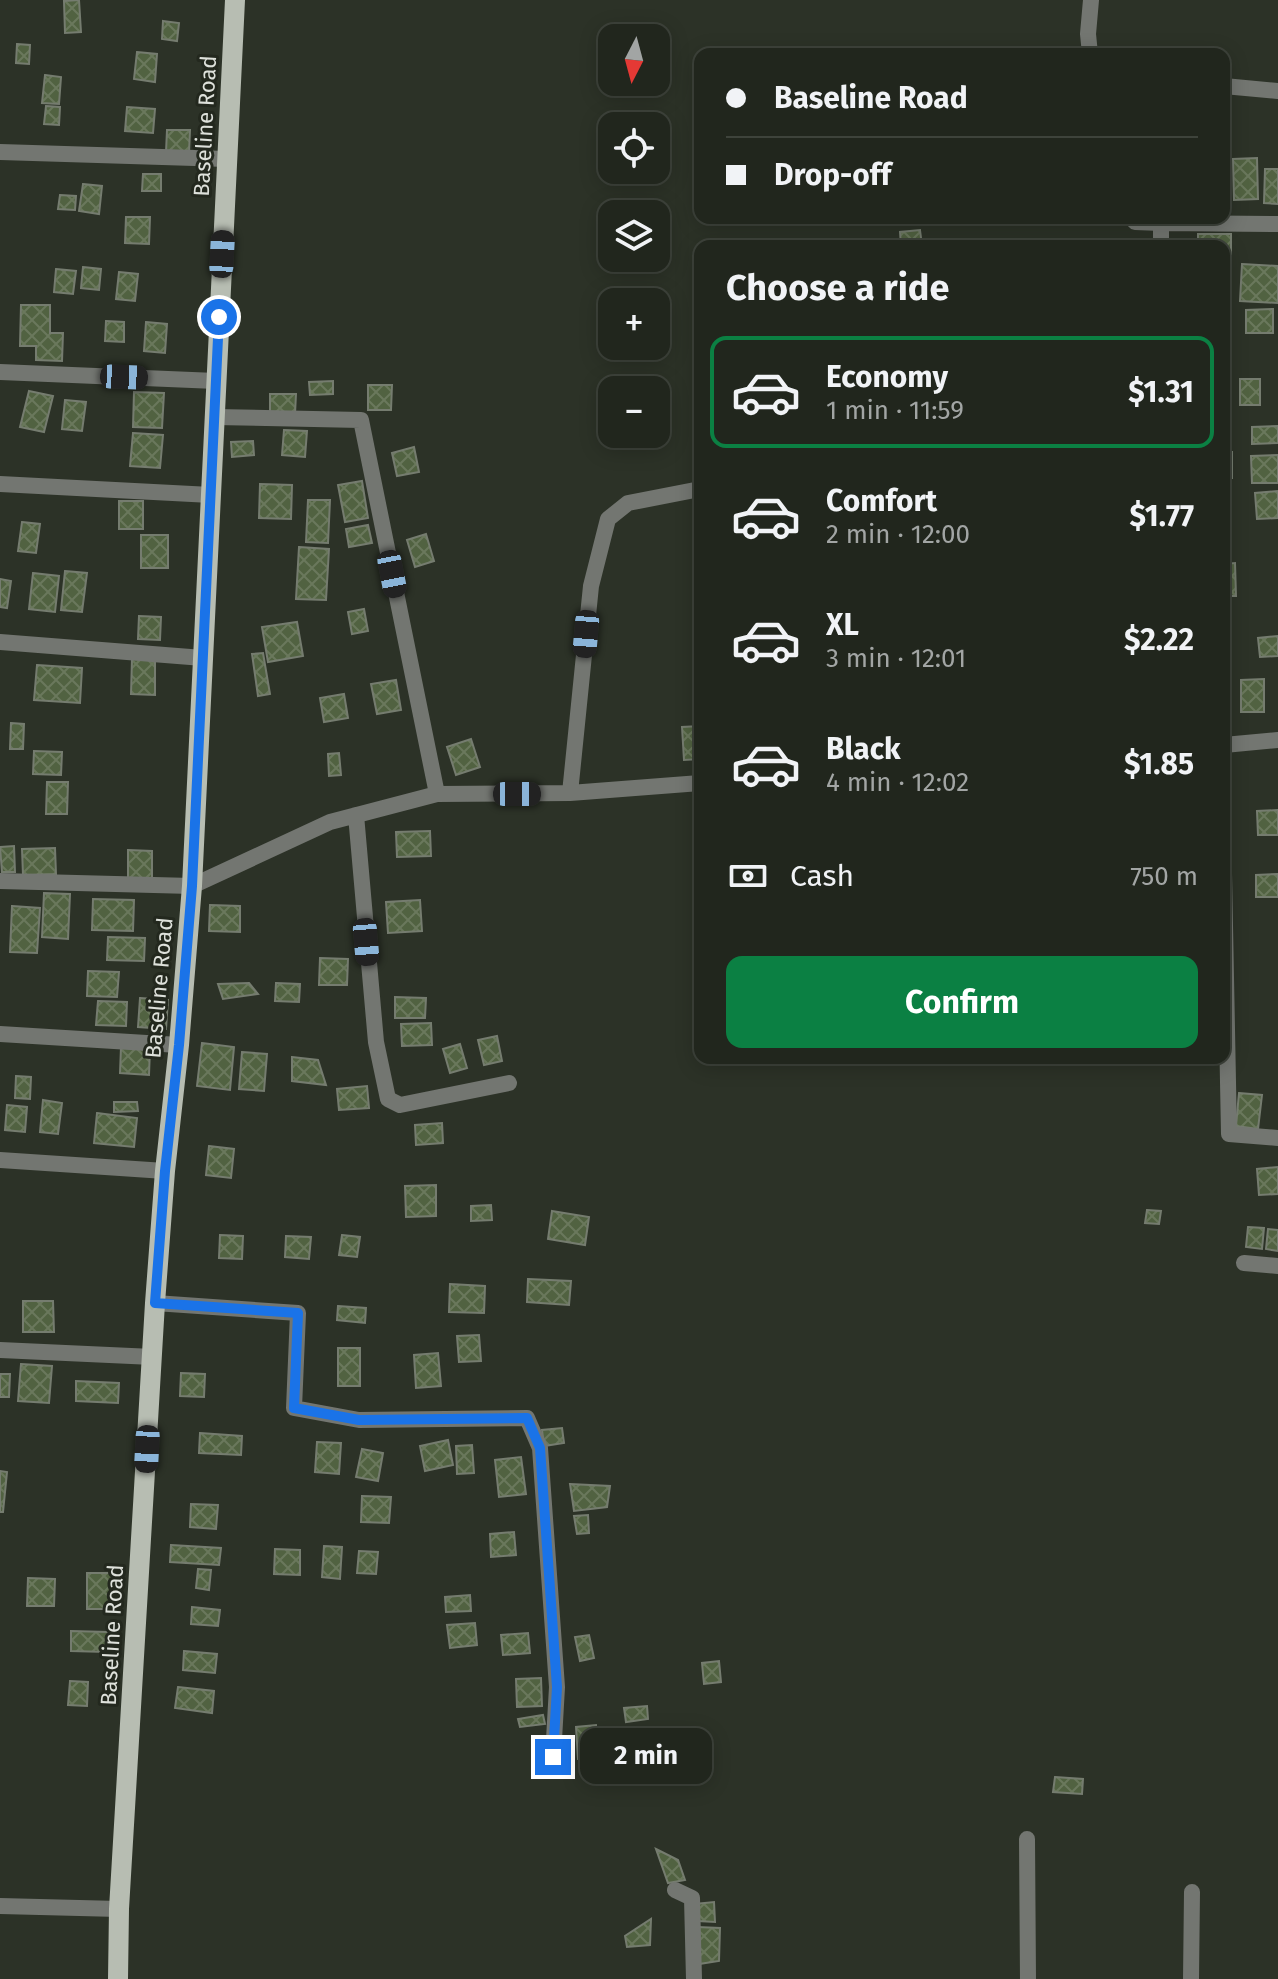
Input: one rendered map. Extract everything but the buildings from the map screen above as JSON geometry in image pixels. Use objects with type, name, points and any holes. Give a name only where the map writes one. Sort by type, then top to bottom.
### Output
[{"type":"main road","name":"Baseline Road","points":[[118,1979],[119,1909],[155,1303],[192,886],[235,0]]},
{"type":"street","points":[[1089,48],[1091,0]]},
{"type":"street","points":[[1230,87],[1278,91]]},
{"type":"street","points":[[0,152],[227,159]]},
{"type":"street","points":[[1230,224],[1278,224]]},
{"type":"street","points":[[0,372],[216,381]]},
{"type":"street","points":[[215,417],[361,420],[437,794]]},
{"type":"street","points":[[0,484],[211,495]]},
{"type":"street","points":[[570,793],[591,586],[608,519],[628,503],[694,490]]},
{"type":"street","points":[[0,642],[203,658]]},
{"type":"street","points":[[1230,744],[1278,740]]},
{"type":"street","points":[[0,881],[192,886],[330,822],[437,794],[570,793],[694,783]]},
{"type":"street","points":[[356,815],[376,1042],[388,1099],[400,1105],[509,1083]]},
{"type":"street","points":[[0,1034],[179,1045]]},
{"type":"street","points":[[1228,1064],[1229,1134],[1278,1138]]},
{"type":"street","points":[[0,1160],[165,1171]]},
{"type":"street","points":[[1244,1263],[1278,1266]]},
{"type":"street","points":[[155,1303],[298,1313],[294,1408],[359,1420],[527,1418],[540,1448],[557,1687],[553,1757]]},
{"type":"street","points":[[0,1350],[153,1357]]},
{"type":"street","points":[[1027,1839],[1028,1979]]},
{"type":"street","points":[[675,1890],[692,1898],[694,1979]]},
{"type":"street","points":[[1191,1979],[1192,1892]]},
{"type":"street","points":[[0,1906],[119,1909]]},
{"type":"route","points":[[219,317],[192,886],[155,1303],[298,1313],[294,1408],[359,1420],[527,1418],[540,1448],[557,1687],[553,1757]]}]
